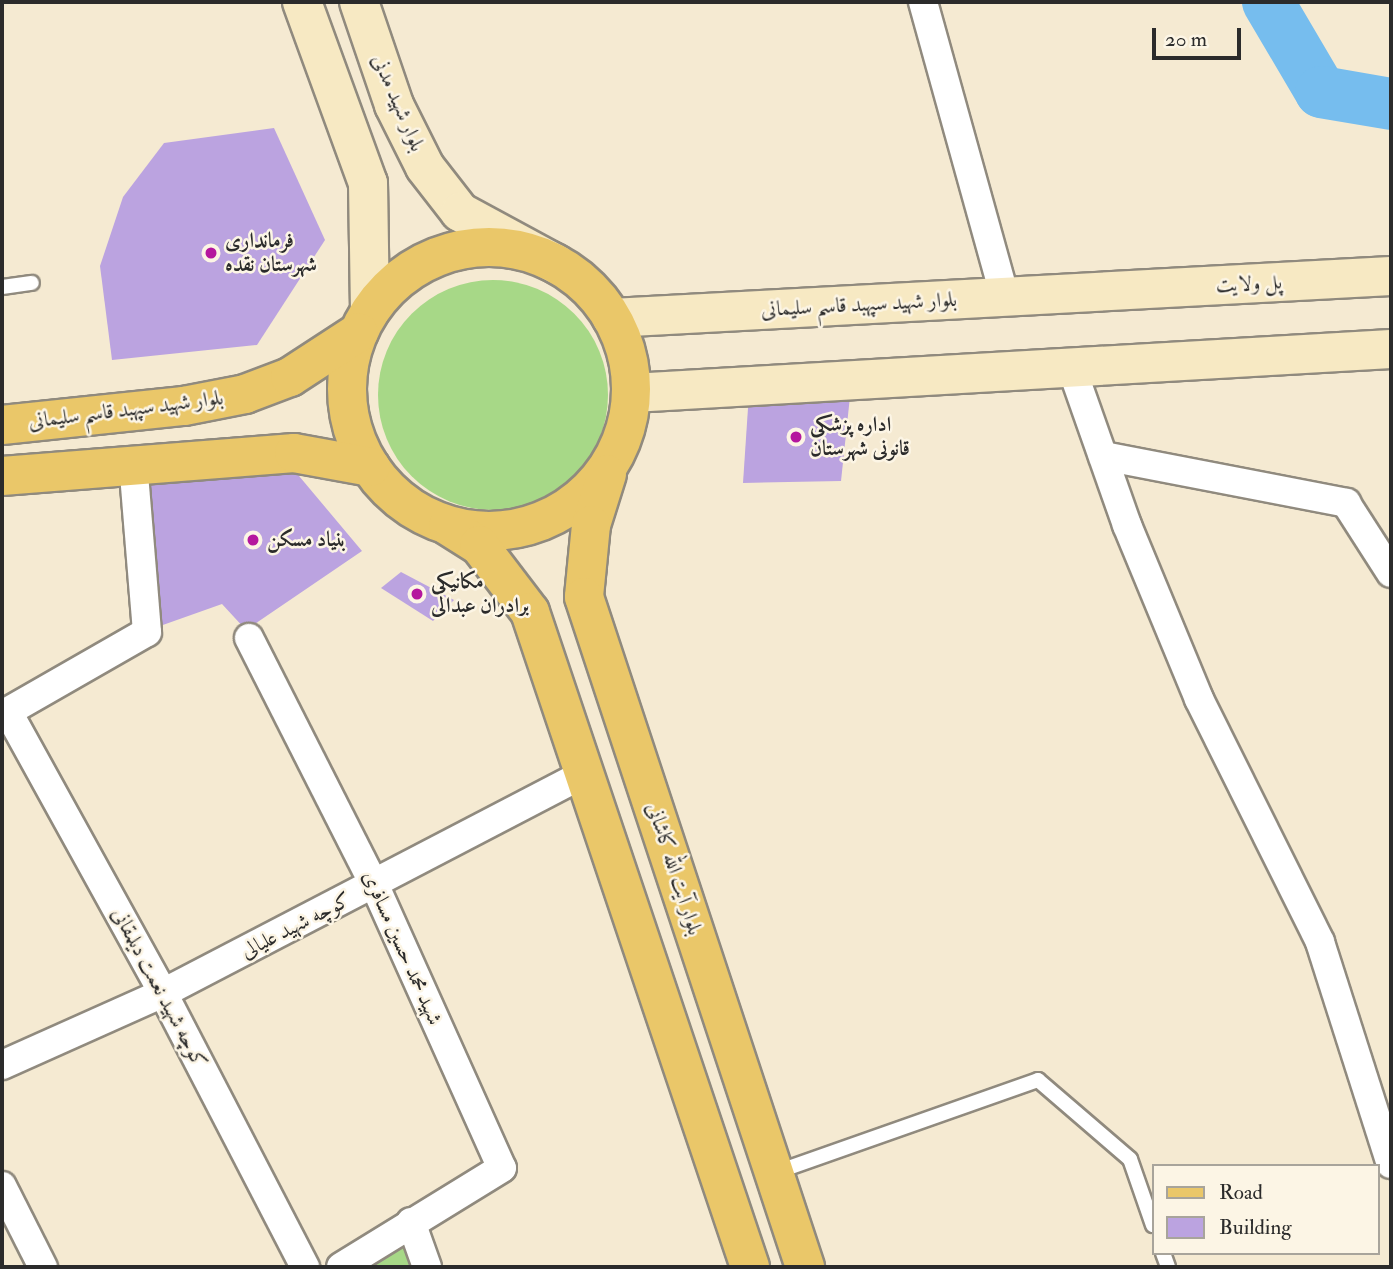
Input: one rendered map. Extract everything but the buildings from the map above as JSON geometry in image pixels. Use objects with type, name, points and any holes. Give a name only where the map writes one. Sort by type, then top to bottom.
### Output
[{"type":"main road","points":[[302,2],[368,183],[365,322]]},
{"type":"main road","name":"بلوار شهید مدنی","points":[[359,2],[394,105],[425,167],[460,212],[556,264]]},
{"type":"main road","points":[[443,524],[480,531],[518,529],[553,517],[574,503],[609,467],[626,431],[632,393],[627,354],[612,318],[588,287],[556,264],[523,251],[488,247],[454,251],[421,264],[393,285],[365,322],[349,366],[348,401],[355,435],[370,467],[415,510],[479,545],[524,603],[565,714],[750,1267]]},
{"type":"main road","name":"پل ولایت","points":[[1106,292],[1391,276]]},
{"type":"main road","name":"بلوار شهید سپهبد قاسم سلیمانی","points":[[612,318],[1106,292]]},
{"type":"main road","name":"بلوار شهید سپهبد قاسم سلیمانی","points":[[2,425],[184,406],[245,394],[290,377],[365,322]]},
{"type":"main road","points":[[632,393],[1110,363],[1391,349]]},
{"type":"main road","points":[[184,406],[194,458]]},
{"type":"main road","points":[[2,476],[194,458],[294,453],[370,467]]},
{"type":"main road","name":"بلوار آیت الله کاشانی","points":[[609,467],[592,526],[584,597],[805,1267]]},
{"type":"main road","points":[[565,714],[585,701],[613,710],[629,732]]},
{"type":"street","points":[[923,2],[1005,297]]},
{"type":"street","points":[[1071,366],[1103,456],[1199,699],[1320,942],[1391,1164]]},
{"type":"street","points":[[1103,456],[1346,503],[1391,573]]},
{"type":"street","points":[[5,714],[147,632],[133,463]]},
{"type":"street","name":"شهید محمد حسین مسافری","points":[[249,638],[375,886],[502,1168],[411,1222]]},
{"type":"street","name":"کوچه شهید نعمت دیلمقانی","points":[[5,714],[163,993],[305,1267]]},
{"type":"street","name":"کوچه شهید علیالی","points":[[2,1065],[163,993],[375,886],[584,774]]},
{"type":"street","points":[[2,1186],[43,1267]]},
{"type":"street","points":[[341,1267],[411,1222],[427,1267]]},
{"type":"lane","points":[[2,287],[32,284]]},
{"type":"lane","points":[[774,1173],[1038,1080],[1130,1159],[1152,1222]]},
{"type":"green space","points":[[493,280],[515,282],[537,289],[557,299],[582,322],[603,362],[608,395],[606,417],[599,439],[589,459],[566,484],[526,505],[493,510],[471,508],[449,501],[429,491],[404,468],[383,428],[378,395],[380,373],[387,351],[397,331],[420,306],[460,285]]},
{"type":"green space","points":[[406,1238],[416,1267],[361,1267]]},
{"type":"waterway","points":[[1268,2],[1321,92],[1391,104]]},
{"type":"place","name":"فرمانداری شهرستان نقده","points":[[211,253]]},
{"type":"place","name":"اداره پزشکی قانونی شهرستان","points":[[796,437]]},
{"type":"place","name":"بنیاد مسکن","points":[[253,540]]},
{"type":"place","name":"مکانیکی برادران عبدالی","points":[[417,594]]}]
